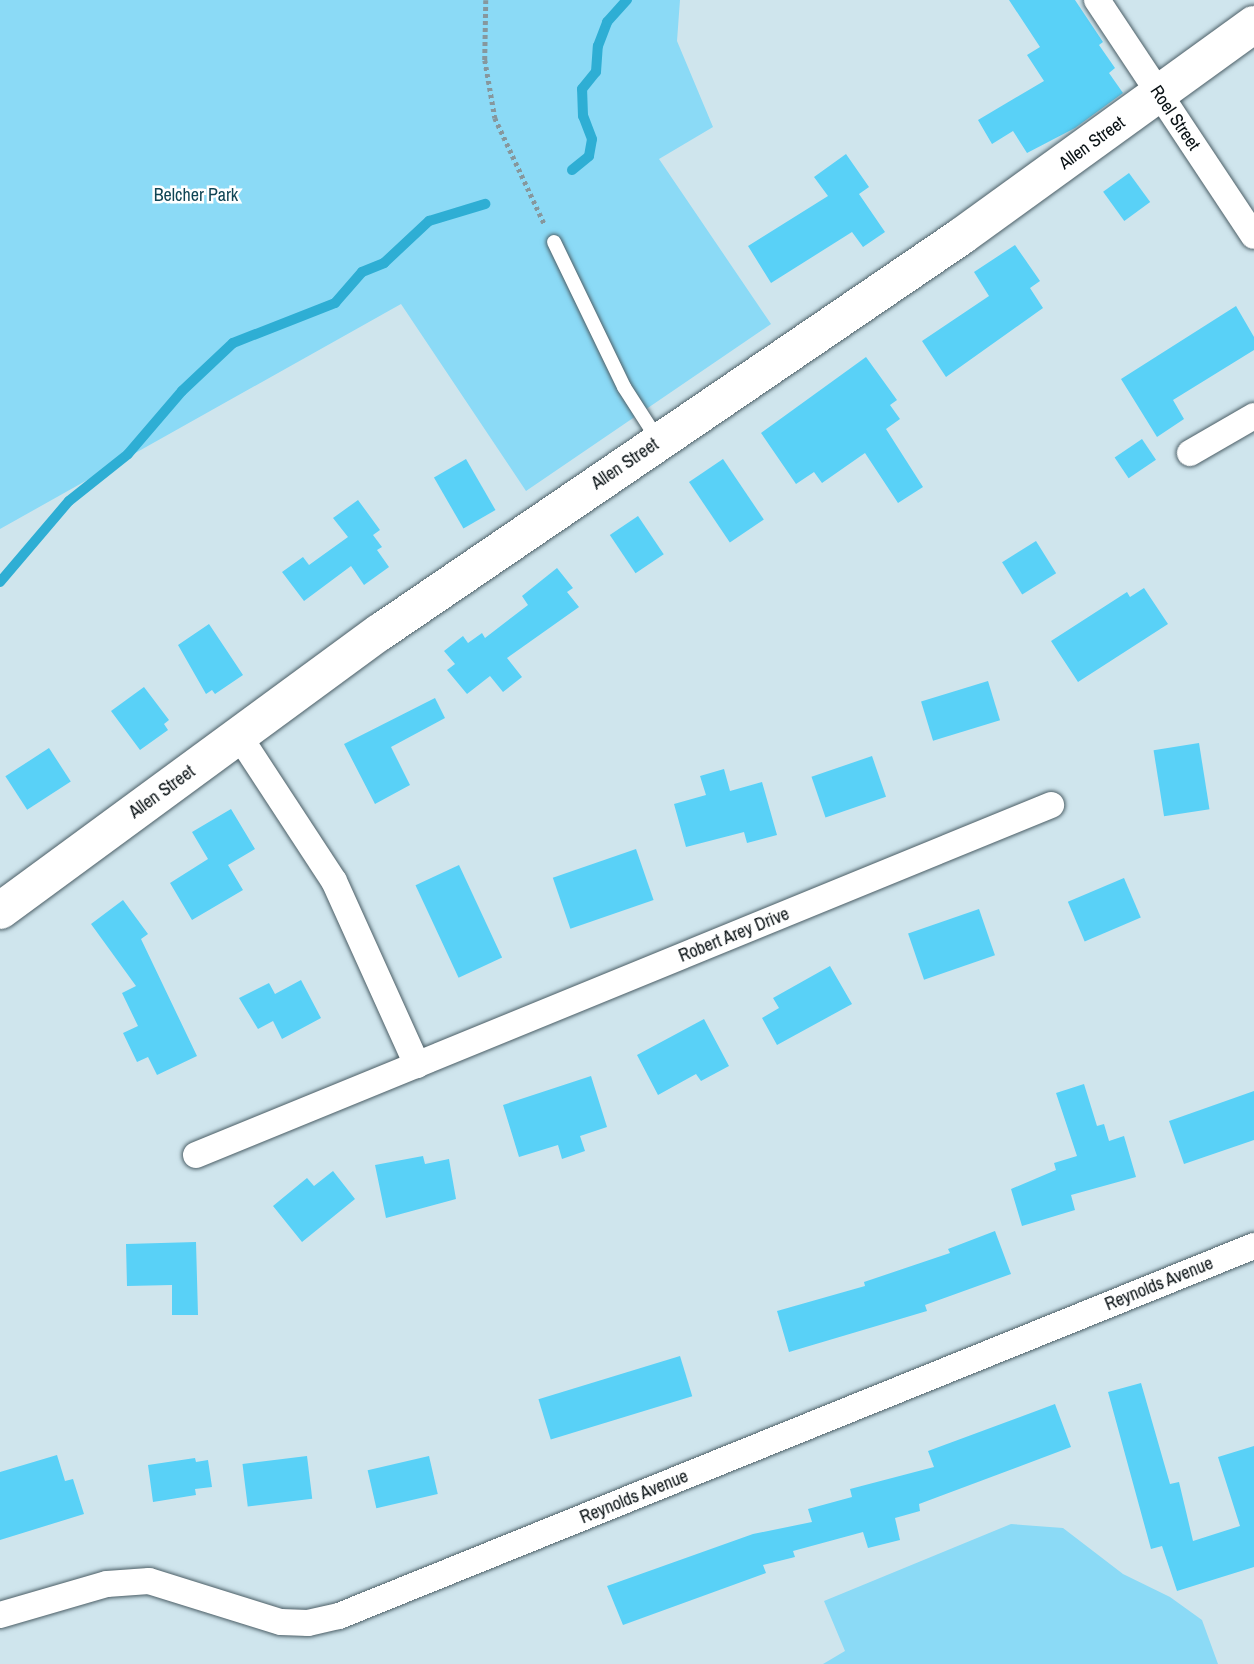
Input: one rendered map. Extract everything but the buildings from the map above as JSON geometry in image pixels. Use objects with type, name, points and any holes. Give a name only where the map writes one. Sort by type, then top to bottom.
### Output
[{"type":"street","name":"Roel Street","points":[[1097,0],[1254,236]]},
{"type":"street","name":"Allen Street","points":[[0,910],[419,604],[659,442],[1159,94],[1254,24]]},
{"type":"street","points":[[1190,453],[1254,416]]},
{"type":"street","points":[[239,736],[334,881],[417,1065]]},
{"type":"street","name":"Robert Arey Drive","points":[[196,1155],[1051,805]]},
{"type":"street","name":"Reynolds Avenue","points":[[0,1615],[86,1589],[149,1581],[281,1622],[308,1623],[339,1616],[1254,1245]]},
{"type":"lane","points":[[554,242],[624,387],[659,442]]},
{"type":"path","points":[[486,0],[485,60],[495,117],[554,242]]},
{"type":"green space","name":"Belcher Park","points":[[0,0],[680,0],[677,41],[713,127],[659,159],[771,324],[526,491],[401,304],[0,529]]},
{"type":"green space","points":[[1011,1524],[1063,1528],[1123,1574],[1170,1597],[1202,1620],[1218,1664],[823,1664],[845,1651],[824,1601]]},
{"type":"waterway","points":[[572,170],[589,156],[592,139],[583,116],[582,89],[596,72],[598,46],[607,22],[627,0]]},
{"type":"waterway","points":[[0,582],[69,501],[128,454],[182,391],[233,343],[335,303],[362,272],[384,263],[429,221],[485,204]]}]
